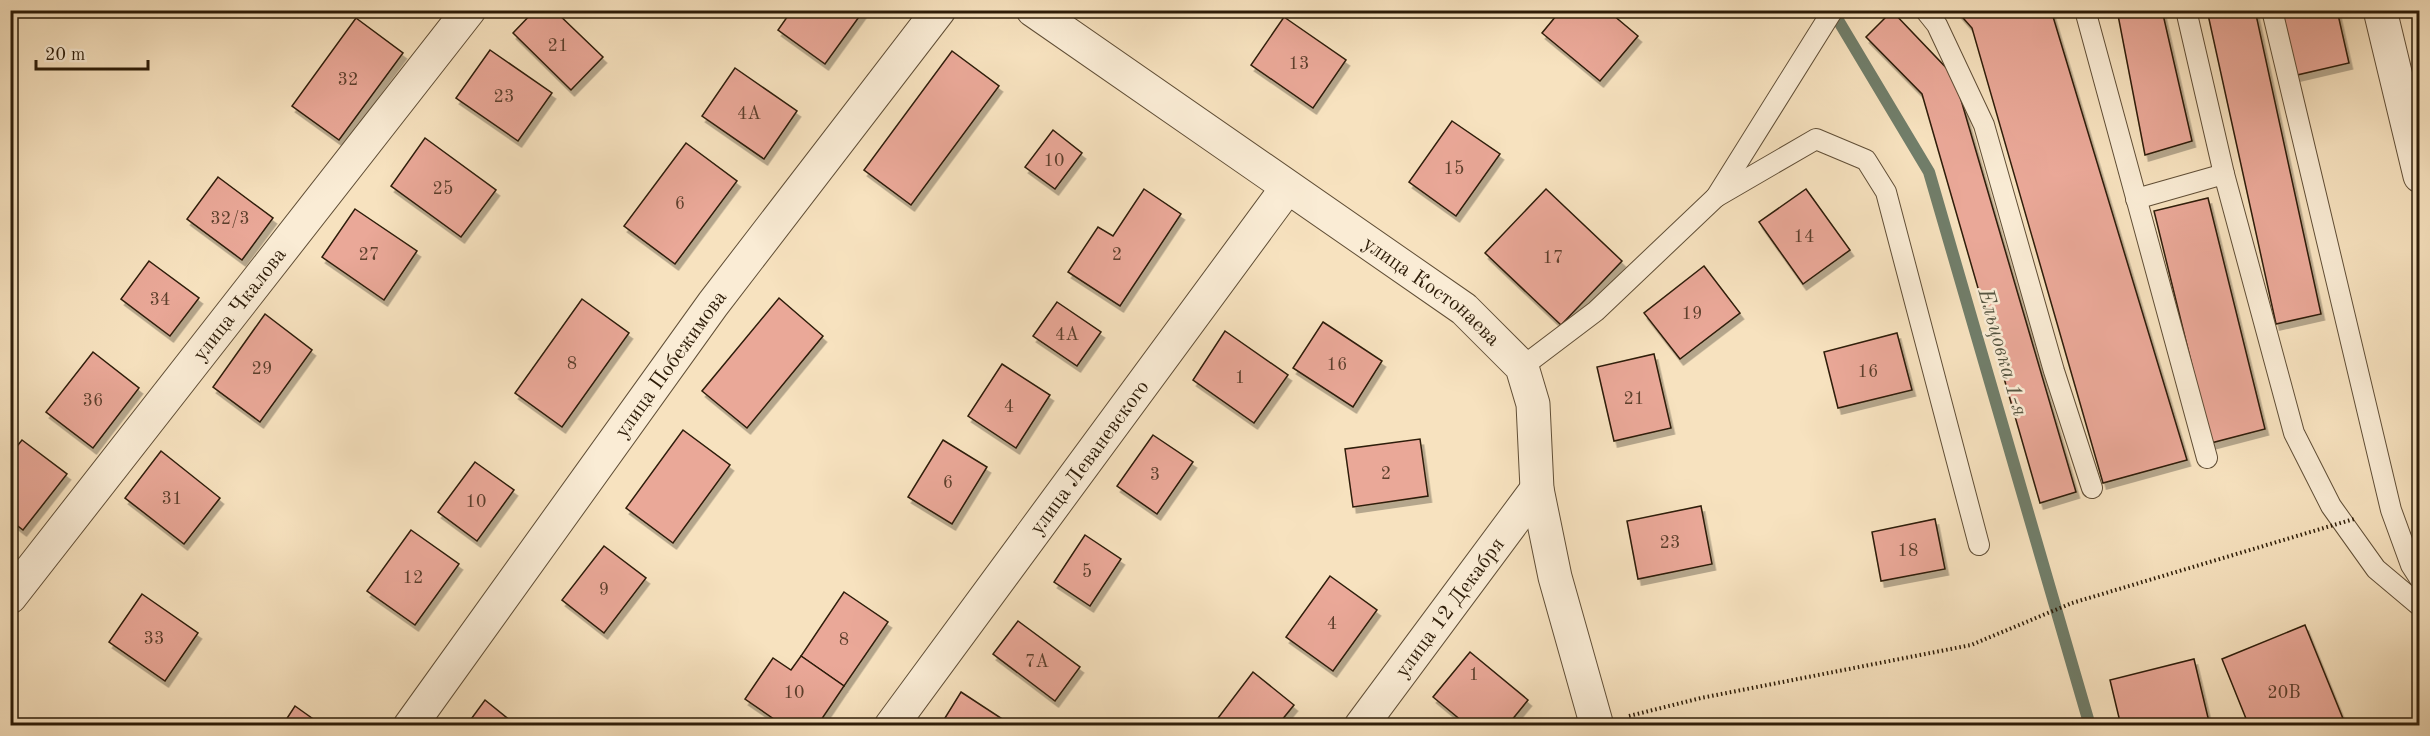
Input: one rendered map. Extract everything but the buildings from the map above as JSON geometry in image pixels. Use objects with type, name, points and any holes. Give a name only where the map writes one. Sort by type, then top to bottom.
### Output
[{"type":"street","name":"улица Чкалова","points":[[10,597],[469,10]]},
{"type":"street","name":"улица Побежимова","points":[[410,726],[713,304],[939,10]]},
{"type":"street","name":"улица Костонаева","points":[[1033,10],[1464,309],[1522,367],[1533,404],[1537,489],[1555,577],[1597,725]]},
{"type":"street","points":[[2380,10],[2410,95],[2420,176]]},
{"type":"street","name":"улица Леваневского","points":[[891,726],[1287,188]]},
{"type":"street","name":"улица 12 Декабря","points":[[1361,726],[1537,489]]},
{"type":"lane","points":[[1716,197],[1833,10]]},
{"type":"lane","points":[[1924,10],[1937,25],[1984,125],[2054,371],[2091,488]]},
{"type":"lane","points":[[2085,10],[2207,458]]},
{"type":"lane","points":[[2186,10],[2224,174],[2294,433],[2331,506],[2376,569],[2420,606]]},
{"type":"lane","points":[[2272,10],[2391,510],[2411,565],[2420,579]]},
{"type":"lane","points":[[1522,367],[1596,311],[1716,197],[1816,139],[1866,160],[1886,192],[1979,545]]},
{"type":"lane","points":[[2136,199],[2224,174]]},
{"type":"path","points":[[1597,725],[1701,698],[1971,645],[2072,603],[2354,519]]},
{"type":"waterway","name":"Ельцовка 1-я","points":[[1832,10],[1929,172],[2090,726]]}]
